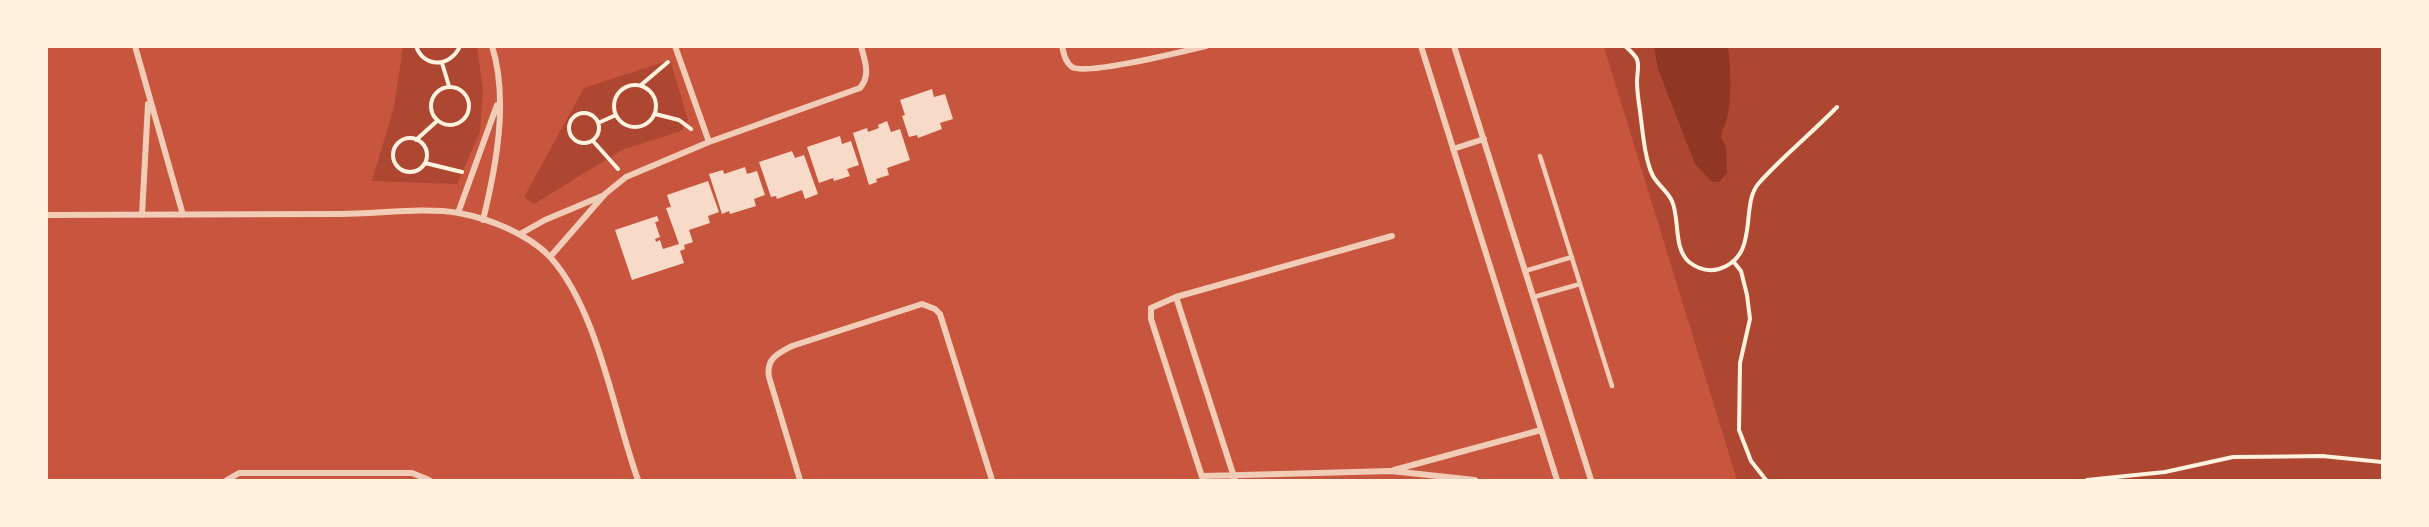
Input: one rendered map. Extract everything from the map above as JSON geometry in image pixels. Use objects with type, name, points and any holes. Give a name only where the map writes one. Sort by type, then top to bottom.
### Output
[{"type":"street","points":[[135,46],[183,215]]},
{"type":"street","points":[[483,220],[493,180],[500,96],[492,46]]},
{"type":"street","points":[[675,46],[709,142]]},
{"type":"street","points":[[550,257],[605,194],[626,177],[709,142],[860,88],[865,82],[867,73],[861,46]]},
{"type":"street","points":[[1062,46],[1066,62],[1084,70],[1156,58],[1206,46]]},
{"type":"street","points":[[1421,46],[1557,480]]},
{"type":"street","points":[[1454,46],[1591,480]]},
{"type":"street","points":[[458,213],[500,96]]},
{"type":"street","points":[[142,215],[149,97]]},
{"type":"street","points":[[1453,149],[1484,139]]},
{"type":"street","points":[[520,234],[545,220],[605,194]]},
{"type":"street","points":[[46,215],[458,213],[520,234],[550,257],[580,304],[638,480]]},
{"type":"street","points":[[1392,236],[1176,297],[1153,306],[1150,315],[1202,478],[1391,471],[1475,480]]},
{"type":"street","points":[[1176,297],[1234,477]]},
{"type":"street","points":[[800,480],[769,377],[771,359],[792,346],[922,304],[935,309],[940,314],[992,480]]},
{"type":"street","points":[[1391,471],[1541,430]]},
{"type":"street","points":[[227,480],[239,473],[412,472],[429,480]]},
{"type":"lane","points":[[1540,156],[1612,386]]},
{"type":"lane","points":[[1525,271],[1572,257]]},
{"type":"lane","points":[[1534,297],[1580,284]]},
{"type":"path","points":[[416,46],[421,56],[427,61],[442,63],[456,56],[460,46]]},
{"type":"path","points":[[1625,46],[1637,56],[1640,65],[1637,81],[1639,103],[1650,166],[1673,202],[1679,241],[1686,260],[1698,268],[1713,270],[1729,265],[1738,256],[1748,233],[1750,209],[1756,185],[1837,107]]},
{"type":"path","points":[[641,85],[677,54]]},
{"type":"path","points":[[442,63],[449,86]]},
{"type":"path","points":[[634,84],[641,85],[653,93],[656,100],[655,114],[651,120],[639,127],[626,125],[616,116],[614,102],[621,90],[634,84]]},
{"type":"path","points":[[449,86],[456,87],[469,101],[468,114],[460,123],[448,126],[437,121],[430,109],[430,102],[437,91],[449,86]]},
{"type":"path","points":[[583,113],[592,115],[598,123],[599,133],[593,141],[578,142],[571,136],[569,126],[574,117],[583,113]]},
{"type":"path","points":[[655,114],[679,120],[709,142]]},
{"type":"path","points":[[598,123],[616,116]]},
{"type":"path","points":[[416,140],[437,121]]},
{"type":"path","points":[[406,139],[416,140],[424,147],[425,163],[417,171],[406,172],[396,166],[393,154],[397,144],[406,139]]},
{"type":"path","points":[[593,141],[626,177]]},
{"type":"path","points":[[425,163],[472,175]]},
{"type":"path","points":[[1733,261],[1743,279],[1750,319],[1747,341],[1740,363],[1739,430],[1751,461],[1766,480]]},
{"type":"path","points":[[2087,480],[2165,472],[2233,457],[2322,456],[2382,462]]},
{"type":"shaded area","points":[[403,47],[477,47],[483,89],[480,132],[457,184],[372,181],[394,107]]},
{"type":"shaded area","points":[[1604,47],[2382,47],[2382,480],[1737,480]]},
{"type":"shaded area","points":[[1654,47],[1728,47],[1730,101],[1721,137],[1726,147],[1727,173],[1719,182],[1712,182],[1695,164],[1658,69]]},
{"type":"shaded area","points":[[670,60],[688,120],[681,131],[622,150],[534,204],[524,197],[584,88]]},
{"type":"building","points":[[932,89],[934,97],[945,94],[953,119],[940,123],[942,129],[918,138],[917,135],[909,137],[902,116],[905,115],[900,100]]},
{"type":"building","points":[[887,121],[891,132],[900,129],[910,160],[887,168],[889,175],[876,179],[877,182],[869,185],[853,133],[867,128],[868,132],[879,128],[878,125]]},
{"type":"building","points":[[840,136],[842,144],[851,141],[859,165],[847,169],[850,176],[819,183],[807,147]]},
{"type":"building","points":[[792,151],[795,158],[804,155],[818,194],[805,199],[802,190],[777,199],[776,196],[771,197],[759,162]]},
{"type":"building","points":[[745,167],[747,174],[757,171],[765,195],[754,199],[756,206],[730,214],[729,211],[722,214],[709,174],[723,170],[724,174]]},
{"type":"building","points":[[708,181],[719,212],[708,216],[710,223],[689,230],[693,242],[684,245],[685,249],[680,251],[684,263],[632,280],[615,230],[657,216],[659,221],[655,222],[660,237],[655,239],[656,242],[660,240],[663,249],[679,244],[666,208],[671,207],[667,195]]}]
